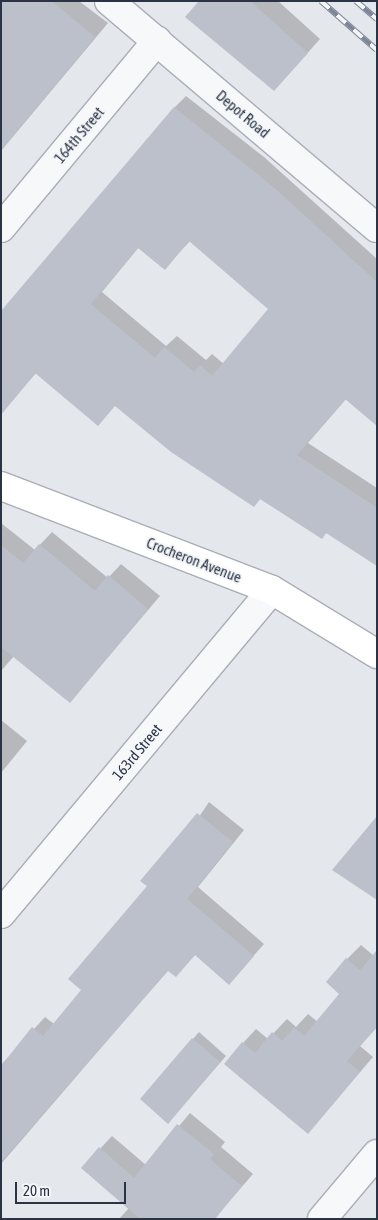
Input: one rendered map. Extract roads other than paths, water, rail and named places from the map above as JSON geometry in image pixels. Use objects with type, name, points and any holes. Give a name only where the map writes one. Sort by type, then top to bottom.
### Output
[{"type":"street","name":"Depot Road","points":[[109,1],[377,228]]},
{"type":"street","name":"164th Street","points":[[1,228],[157,41]]},
{"type":"street","name":"Crocheron Avenue","points":[[1,486],[272,590],[377,654]]},
{"type":"street","name":"163rd Street","points":[[1,914],[272,590]]},
{"type":"street","points":[[322,1219],[377,1154]]},
{"type":"railway","points":[[321,1],[377,50]]},
{"type":"railway","points":[[356,1],[377,19]]}]
